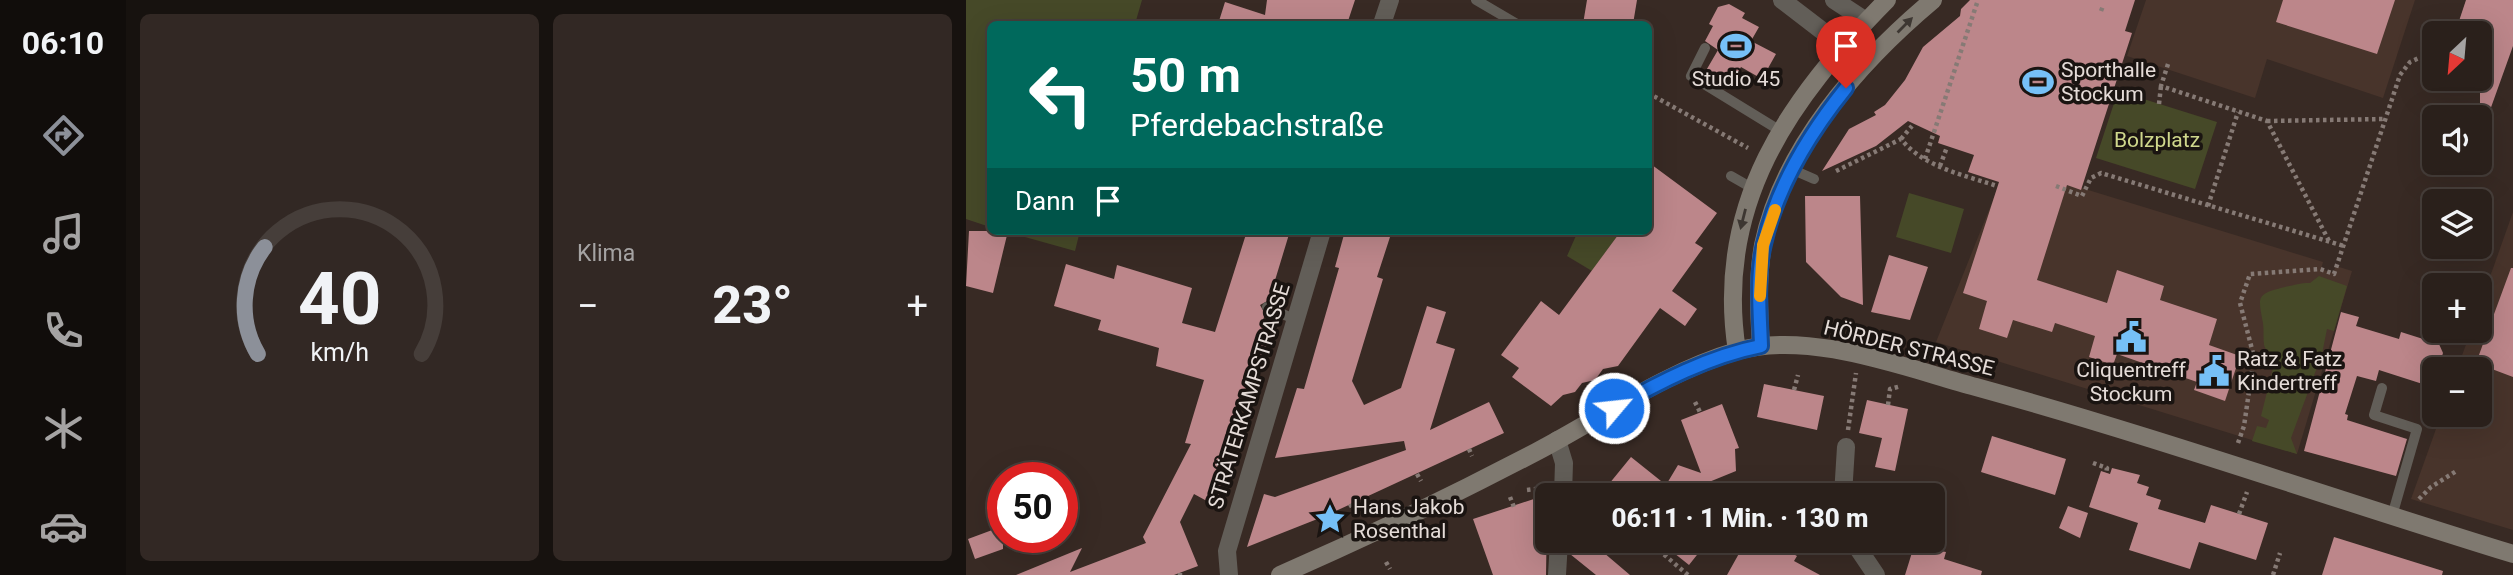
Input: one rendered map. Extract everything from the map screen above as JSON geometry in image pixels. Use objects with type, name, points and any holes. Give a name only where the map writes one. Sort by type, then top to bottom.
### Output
[{"type":"main road","points":[[1737,351],[1732,314],[1733,279],[1741,222],[1752,188],[1779,130],[1809,86],[1842,46],[1887,0]]},
{"type":"main road","points":[[1761,346],[1763,245],[1791,169],[1826,113],[1878,51],[1933,0]]},
{"type":"main road","points":[[1866,21],[1878,51]]},
{"type":"main road","points":[[1842,46],[1878,51]]},
{"type":"main road","name":"HÖRDER STRASSE","points":[[1280,575],[1370,535],[1557,440],[1633,397],[1737,351],[1761,346],[1796,345],[1858,355],[2087,418],[2513,554]]},
{"type":"street","points":[[1382,21],[1390,0]]},
{"type":"street","points":[[1782,0],[1842,46]]},
{"type":"street","points":[[1834,0],[1866,21]]},
{"type":"street","name":"STRÄTERKAMPSTRASSE","points":[[1229,575],[1227,551],[1321,235]]},
{"type":"street","points":[[1557,440],[1564,463],[1563,483]]},
{"type":"street","points":[[1844,483],[1846,447]]},
{"type":"street","points":[[1557,575],[1558,553]]},
{"type":"street","points":[[1861,553],[1876,575]]},
{"type":"lane","points":[[1476,0],[1512,21]]},
{"type":"lane","points":[[1705,48],[1691,76],[1779,130]]},
{"type":"lane","points":[[1791,169],[1814,179]]},
{"type":"lane","points":[[1731,176],[1752,188]]},
{"type":"lane","points":[[1267,307],[1296,320]]},
{"type":"lane","points":[[2382,388],[2374,415],[2417,429],[2392,516]]},
{"type":"path","points":[[1925,159],[1979,0]]},
{"type":"path","points":[[2238,443],[2244,426],[2254,357],[2240,303],[2250,274],[2320,269],[2334,274],[2400,75],[2410,62],[2419,58]]},
{"type":"path","points":[[2159,104],[2168,64]]},
{"type":"path","points":[[2161,86],[2267,121],[2385,119]]},
{"type":"path","points":[[1652,95],[1748,148]]},
{"type":"path","points":[[2208,206],[2238,112]]},
{"type":"path","points":[[2267,121],[2331,243]]},
{"type":"path","points":[[1836,171],[1901,139],[1912,126]]},
{"type":"path","points":[[1901,139],[1911,151],[1925,159],[1997,186]]},
{"type":"path","points":[[1940,166],[1948,147]]},
{"type":"path","points":[[2056,186],[2082,196],[2091,178],[2101,173],[2344,246]]},
{"type":"path","points":[[1846,447],[1858,355]]},
{"type":"path","points":[[1794,390],[1798,375]]},
{"type":"path","points":[[1888,405],[1890,389]]},
{"type":"path","points":[[1695,402],[1700,412]]},
{"type":"path","points":[[1469,449],[1472,456]]},
{"type":"path","points":[[2093,463],[2108,468],[2106,473]]},
{"type":"path","points":[[2419,499],[2431,487],[2458,470]]},
{"type":"path","points":[[1417,474],[1421,481]]},
{"type":"path","points":[[2239,514],[2247,492]]},
{"type":"path","points":[[1510,497],[1514,507]]},
{"type":"path","points":[[1350,504],[1354,512]]},
{"type":"path","points":[[1662,553],[1688,575]]},
{"type":"path","points":[[2273,575],[2280,553]]},
{"type":"path","points":[[1386,562],[1390,569]]},
{"type":"shaded area","points":[[2146,0],[2415,0],[2383,98],[2267,59],[2255,98],[2127,56]]},
{"type":"shaded area","points":[[2007,165],[2323,262],[2321,269],[2333,273],[2336,266],[2352,271],[2297,454],[1936,342]]},
{"type":"shaded area","points":[[2513,212],[2513,530],[2411,499],[2437,427],[2492,427],[2492,357],[2461,357],[2467,343],[2492,343],[2491,273]]},
{"type":"green space","points":[[966,0],[1142,0],[1136,21],[987,21],[987,226],[966,219]]},
{"type":"green space","name":"Bolzplatz","points":[[2118,91],[2217,122],[2195,189],[2096,158]]},
{"type":"green space","points":[[1909,193],[1964,209],[1951,253],[1896,237]]},
{"type":"green space","points":[[1018,235],[1079,235],[1075,251]]},
{"type":"green space","points":[[1576,235],[1618,235],[1592,271],[1567,256]]},
{"type":"green space","points":[[2319,276],[2347,286],[2334,331],[2327,329],[2322,354],[2291,438],[2297,454],[2252,441],[2257,426],[2266,428],[2269,420],[2261,416],[2274,364],[2264,345],[2260,302],[2264,294],[2310,283]]},
{"type":"building","points":[[1267,0],[1355,0],[1348,21],[1219,21],[1225,2],[1265,15]]},
{"type":"building","points":[[1587,0],[1637,0],[1634,21],[1584,21]]},
{"type":"building","points":[[1970,0],[2135,0],[2125,31],[2132,33],[2081,190],[2067,185],[2037,280],[2107,303],[2117,270],[2164,286],[2160,300],[2217,319],[2209,345],[2240,356],[2225,401],[2194,390],[2197,382],[2117,354],[2113,365],[2089,357],[2095,336],[2055,323],[2052,332],[2013,320],[2007,338],[1979,329],[1987,301],[1963,293],[1999,182],[1968,172],[1974,155],[1938,143],[1940,136],[1908,121],[1876,146],[1822,171],[1849,129],[1876,115],[1874,112],[1885,105],[1905,80],[1923,47],[1960,16],[1961,9]]},
{"type":"building","points":[[2283,0],[2395,0],[2377,54],[2276,22]]},
{"type":"building","points":[[2466,0],[2513,0],[2513,46],[2492,105],[2480,105],[2480,91],[2492,91],[2492,21],[2459,21]]},
{"type":"building","name":"Studio 45","points":[[1729,4],[1745,13],[1742,18],[1759,27],[1751,41],[1776,54],[1762,79],[1741,67],[1729,88],[1704,74],[1718,50],[1705,41],[1713,26],[1709,24],[1718,7]]},
{"type":"building","points":[[1652,165],[1717,213],[1695,243],[1703,248],[1672,291],[1697,309],[1685,326],[1660,308],[1618,366],[1603,369],[1595,380],[1582,383],[1575,392],[1563,395],[1551,406],[1512,377],[1519,368],[1501,355],[1541,301],[1559,315],[1618,235],[1652,235]]},
{"type":"building","points":[[1805,196],[1860,196],[1863,305],[1841,297],[1806,262]]},
{"type":"building","points":[[969,231],[1007,235],[993,293],[966,286]]},
{"type":"building","points":[[1246,235],[1289,235],[1269,300],[1260,305],[1265,314],[1263,320],[1273,324],[1250,400],[1239,397],[1213,481],[1222,486],[1216,506],[1194,494],[1180,522],[1198,566],[1174,575],[1016,575],[1070,553],[1078,553],[1078,550],[1082,548],[1070,572],[1146,543],[1143,537],[1191,444],[1185,443],[1204,380],[1156,366],[1159,348],[1098,330],[1101,320],[1054,306],[1066,264],[1114,279],[1117,265],[1192,288],[1182,323],[1215,332]]},
{"type":"building","points":[[1344,235],[1390,237],[1377,277],[1383,279],[1352,381],[1364,405],[1401,388],[1427,306],[1446,312],[1436,343],[1455,349],[1430,430],[1489,402],[1504,433],[1325,516],[1247,547],[1264,494],[1275,497],[1406,450],[1404,441],[1275,458],[1297,388],[1304,389],[1339,268],[1335,267]]},
{"type":"building","points":[[1889,255],[1928,267],[1910,320],[1871,312]]},
{"type":"building","points":[[2513,268],[2513,377],[2492,369],[2492,357],[2478,357],[2483,343],[2492,343],[2492,320]]},
{"type":"building","points":[[2341,312],[2359,317],[2356,326],[2399,339],[2401,332],[2422,339],[2422,343],[2439,344],[2442,357],[2422,357],[2422,384],[2379,370],[2376,381],[2357,376],[2345,414],[2348,415],[2347,420],[2407,439],[2396,476],[2304,451]]},
{"type":"building","points":[[1764,384],[1824,396],[1817,430],[1757,417]]},
{"type":"building","points":[[1867,400],[1908,409],[1895,471],[1875,467],[1882,438],[1859,433]]},
{"type":"building","points":[[1722,404],[1739,448],[1735,449],[1736,471],[1710,483],[1667,483],[1678,465],[1701,473],[1681,420]]},
{"type":"building","points":[[1992,436],[2066,459],[2055,495],[1981,472]]},
{"type":"building","points":[[1631,457],[1664,483],[1610,483]]},
{"type":"building","points":[[2112,468],[2140,475],[2137,483],[2149,487],[2146,495],[2161,500],[2158,509],[2205,523],[2211,505],[2268,523],[2256,560],[2199,542],[2190,569],[2129,550],[2138,523],[2089,507],[2101,471],[2110,474]]},
{"type":"building","points":[[1535,499],[1535,553],[1546,553],[1546,575],[1493,575],[1473,519]]},
{"type":"building","points":[[2068,506],[2088,513],[2080,538],[2059,528]]},
{"type":"building","points":[[987,532],[987,553],[992,553],[975,559],[968,539]]},
{"type":"building","points":[[2334,537],[2443,571],[2442,575],[2322,575]]},
{"type":"building","points":[[1946,552],[1944,559],[1982,571],[1981,575],[1905,575],[1912,553]]},
{"type":"building","points":[[1604,553],[1630,575],[1596,575],[1570,554]]},
{"type":"building","points":[[1674,553],[1698,553],[1689,565]]},
{"type":"building","points":[[1739,553],[1791,553],[1797,556],[1794,561],[1820,575],[1727,575]]},
{"type":"slow traffic","points":[[1760,296],[1763,245],[1775,210]]},
{"type":"place","name":"Studio 45","points":[[1736,46]]},
{"type":"place","name":"Sporthalle Stockum","points":[[2038,82]]},
{"type":"place","name":"Cliquentreff Stockum","points":[[2131,337]]},
{"type":"place","name":"Ratz & Fatz Kindertreff","points":[[2214,371]]},
{"type":"place","name":"Hans Jakob Rosenthal","points":[[1330,519]]},
{"type":"route","points":[[1614,408],[1696,368],[1737,351],[1761,346],[1760,278],[1763,245],[1791,169],[1814,130],[1846,88]]}]
